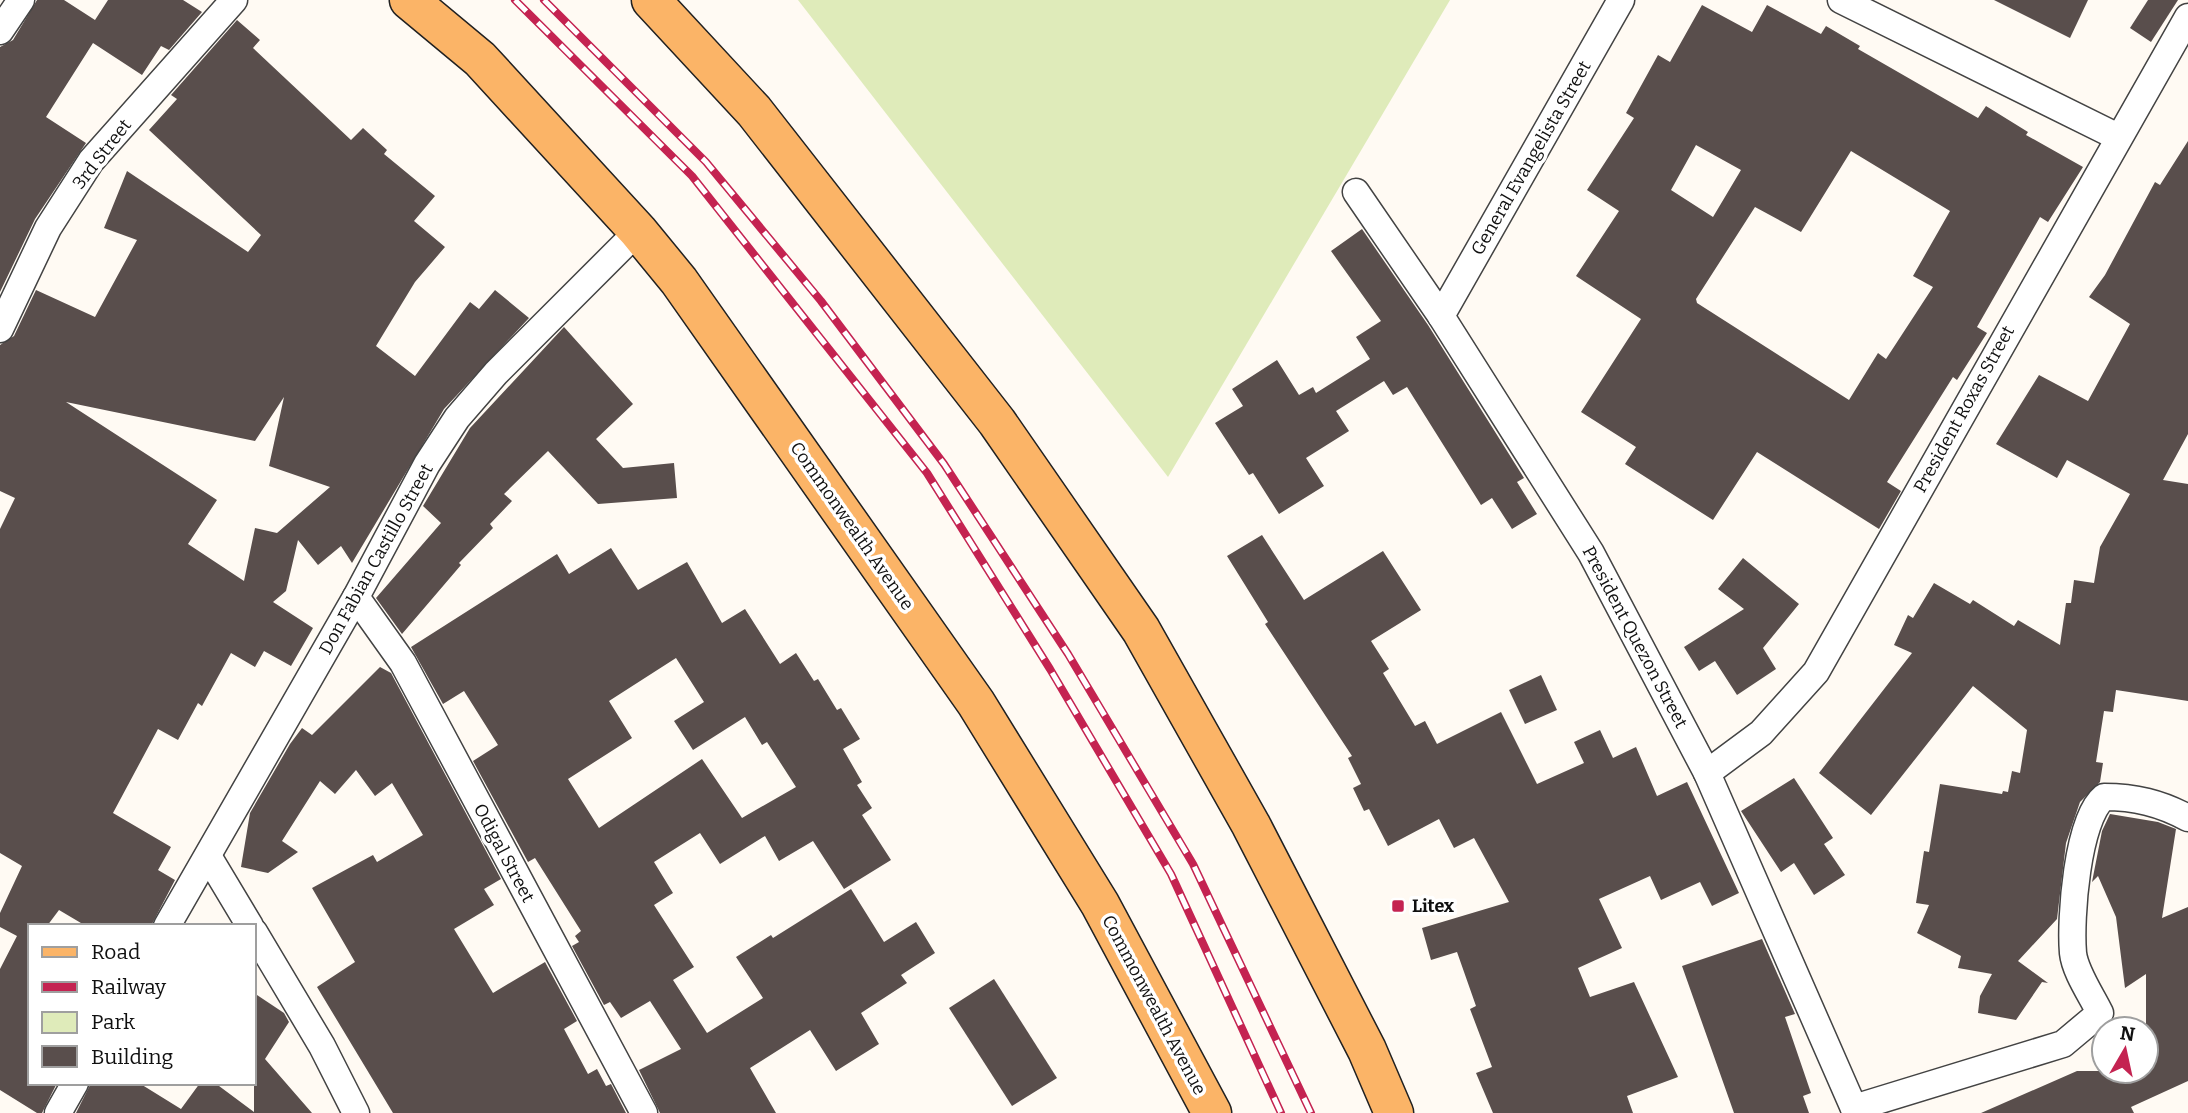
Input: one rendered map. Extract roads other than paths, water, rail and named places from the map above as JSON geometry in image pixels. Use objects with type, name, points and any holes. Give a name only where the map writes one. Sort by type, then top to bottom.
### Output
[{"type":"main road","name":"Commonwealth Avenue","points":[[409,0],[480,59],[638,231],[679,281],[976,703],[1100,904],[1212,1113]]},
{"type":"main road","points":[[651,0],[754,111],[997,422],[1141,630],[1251,825],[1367,1050],[1394,1113]]},
{"type":"street","points":[[0,32],[21,0]]},
{"type":"street","name":"3rd Street","points":[[0,329],[48,228],[91,161],[234,0]]},
{"type":"street","name":"General Evangelista Street","points":[[1441,316],[1621,0]]},
{"type":"street","points":[[1841,0],[2118,137]]},
{"type":"street","name":"President Roxas Street","points":[[1707,773],[1761,733],[1816,672],[2188,18]]},
{"type":"street","name":"President Quezon Street","points":[[1356,192],[1441,316],[1591,553],[1707,773],[1855,1110]]},
{"type":"street","name":"Don Fabian Castillo Street","points":[[168,924],[356,597],[428,464],[457,418],[496,373],[638,231]]},
{"type":"street","name":"Odigal Street","points":[[356,597],[402,663],[644,1113]]},
{"type":"street","points":[[1855,1110],[2063,1044],[2100,1013],[2073,956],[2076,888],[2089,816],[2104,797],[2128,797],[2164,805],[2188,818]]},
{"type":"street","points":[[208,856],[249,924]]},
{"type":"street","points":[[256,935],[322,1046],[356,1113]]},
{"type":"street","points":[[58,1113],[74,1085]]},
{"type":"railway","points":[[515,0],[692,176],[927,473],[1050,669],[1171,874],[1281,1113]]},
{"type":"railway","points":[[544,0],[706,162],[821,301],[944,464],[1068,654],[1193,864],[1311,1113]]},
{"type":"place","name":"Litex","points":[[1398,906]]}]
